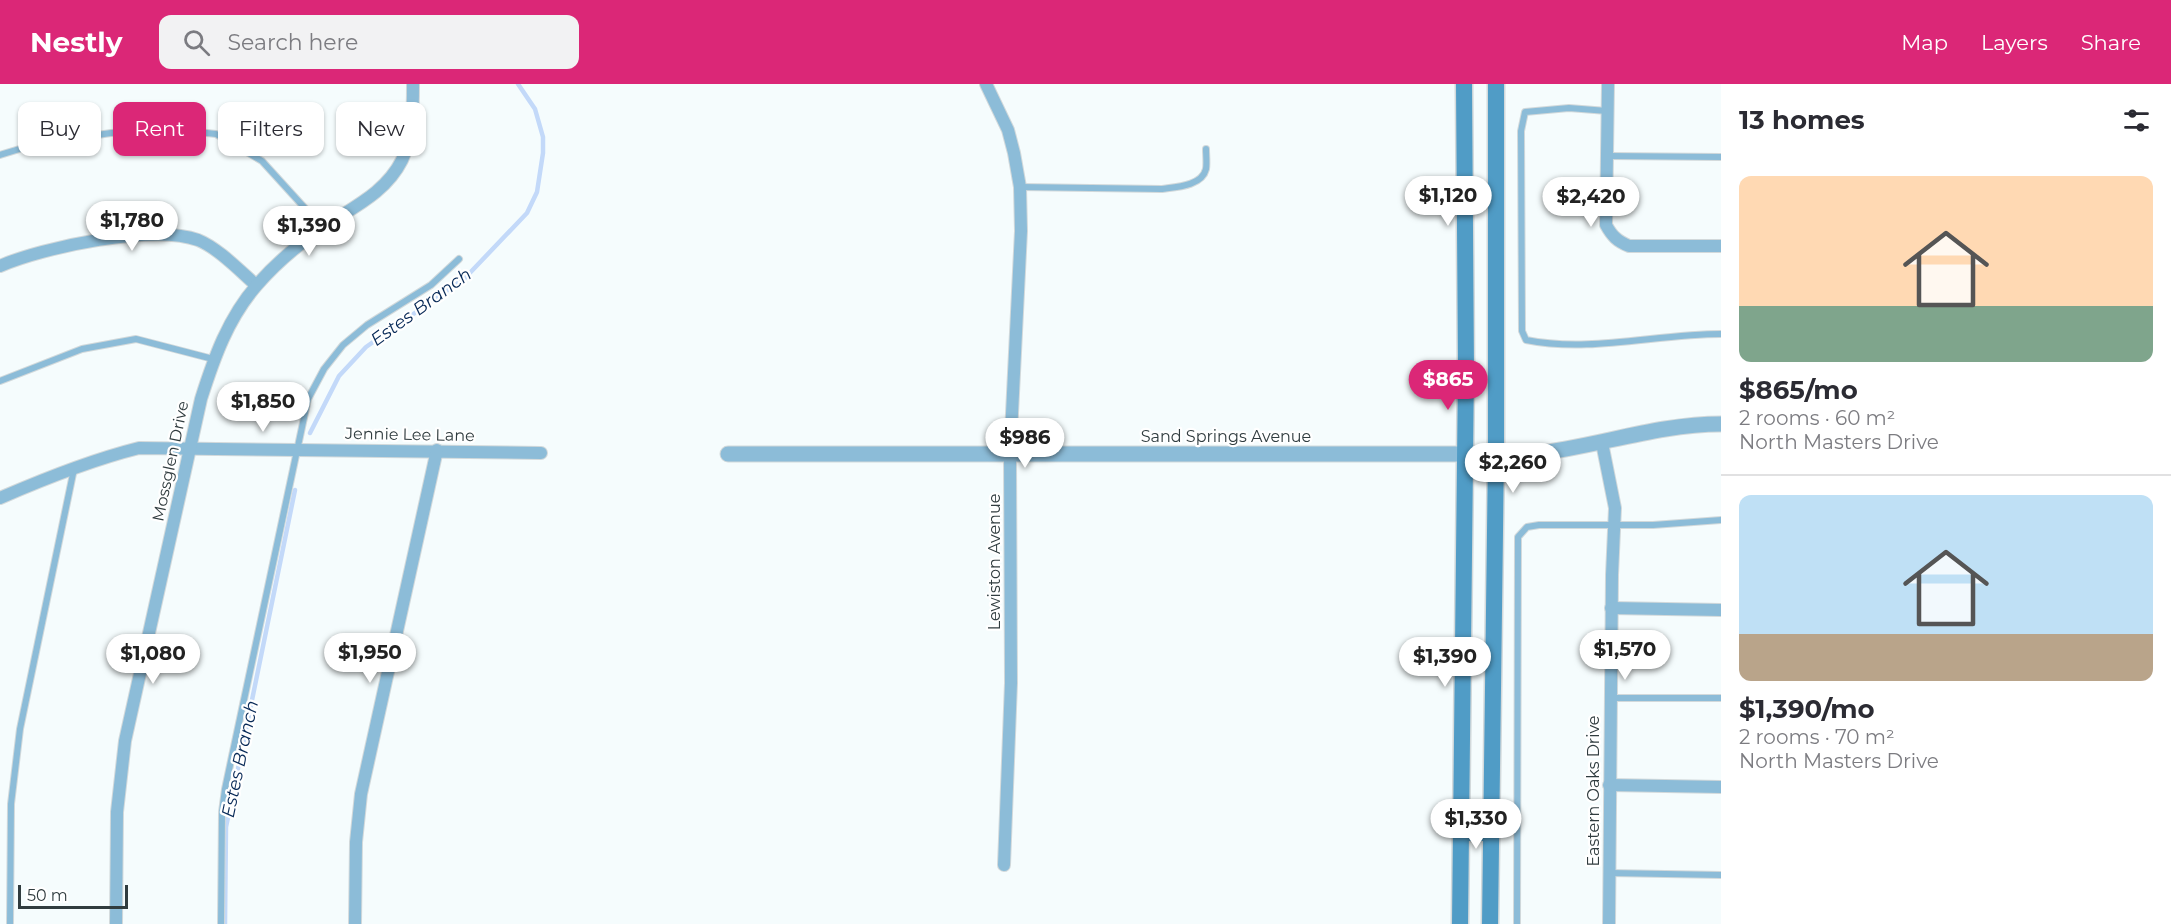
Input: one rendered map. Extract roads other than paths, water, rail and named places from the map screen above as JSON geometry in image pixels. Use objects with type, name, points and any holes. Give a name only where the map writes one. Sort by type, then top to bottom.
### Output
[{"type":"main road","points":[[1460,924],[1465,453],[1464,84]]},
{"type":"main road","points":[[1490,924],[1496,453],[1496,84]]},
{"type":"main road","points":[[1460,833],[1491,833]]},
{"type":"street","name":"Mossglen Drive","points":[[116,924],[117,812],[125,741],[201,399],[213,359],[222,336],[256,285],[288,254],[323,228],[361,205],[394,173],[402,159],[409,138],[413,84]]},
{"type":"street","name":"Lewiston Avenue","points":[[986,84],[1008,130],[1014,153],[1020,187],[1022,231],[1010,454],[1011,683],[1004,866]]},
{"type":"street","points":[[1608,84],[1606,225],[1618,241],[1629,246],[1721,246]]},
{"type":"street","points":[[0,266],[31,255],[88,242],[156,235],[180,236],[198,240],[210,246],[256,285]]},
{"type":"street","name":"Sand Springs Avenue","points":[[728,454],[1533,454],[1571,450],[1674,426],[1721,424]]},
{"type":"street","name":"Eastern Oaks Drive","points":[[1602,443],[1612,491],[1615,526],[1611,609],[1609,924]]},
{"type":"street","name":"Jennie Lee Lane","points":[[0,498],[74,468],[140,447],[541,453]]},
{"type":"street","points":[[355,924],[356,842],[361,794],[437,450]]},
{"type":"street","points":[[1611,609],[1721,610]]},
{"type":"street","points":[[1609,785],[1721,787]]},
{"type":"lane","points":[[1607,111],[1569,108],[1525,112],[1521,131],[1522,331],[1526,340],[1593,345],[1674,335],[1721,334]]},
{"type":"lane","points":[[0,155],[36,144],[111,133],[179,130],[216,135],[262,161],[323,228]]},
{"type":"lane","points":[[1020,187],[1162,189],[1182,187],[1200,179],[1206,171],[1206,148]]},
{"type":"lane","points":[[1607,156],[1721,157]]},
{"type":"lane","points":[[221,924],[222,812],[225,789],[309,399],[324,369],[343,345],[368,325],[431,285],[459,259]]},
{"type":"lane","points":[[0,381],[82,349],[136,339],[213,359]]},
{"type":"lane","points":[[10,924],[11,804],[20,729],[74,468]]},
{"type":"lane","points":[[1517,924],[1518,537],[1527,527],[1539,525],[1653,525],[1721,520]]},
{"type":"lane","points":[[1610,698],[1721,698]]},
{"type":"lane","points":[[1610,873],[1721,875]]},
{"type":"waterway","name":"Estes Branch","points":[[310,433],[339,376],[366,347],[465,278],[527,213],[537,192],[543,137],[535,109],[518,84]]},
{"type":"waterway","name":"Estes Branch","points":[[225,924],[226,827],[295,490]]}]
